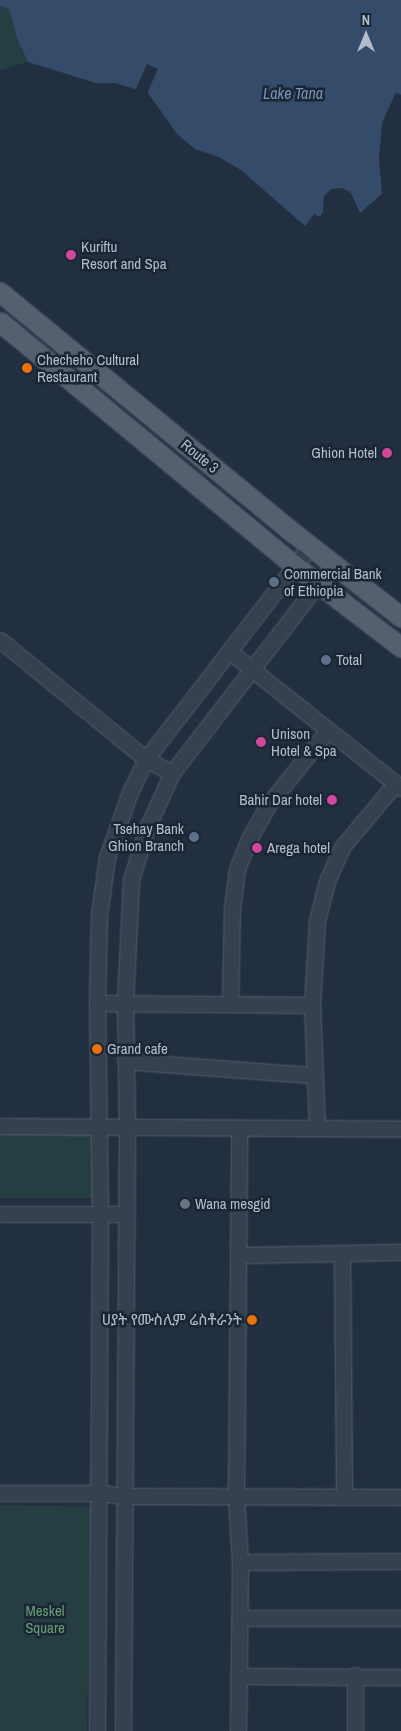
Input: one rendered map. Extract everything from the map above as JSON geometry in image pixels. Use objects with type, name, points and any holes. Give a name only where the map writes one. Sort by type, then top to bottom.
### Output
[{"type":"main road","name":"Route 3","points":[[0,292],[310,546],[401,617]]},
{"type":"main road","points":[[0,322],[294,565],[401,647]]},
{"type":"main road","points":[[26,344],[42,325]]},
{"type":"street","points":[[97,1731],[100,1493],[98,1301],[100,1214],[96,1003],[99,915],[107,857],[130,792],[146,759],[310,546]]},
{"type":"street","points":[[123,1731],[126,1496],[125,1214],[127,1127],[125,1003],[131,880],[146,828],[172,773],[333,564]]},
{"type":"street","points":[[0,640],[146,759],[172,773]]},
{"type":"street","points":[[229,651],[398,786],[342,847],[327,881],[317,921],[312,1005],[313,1075],[317,1128]]},
{"type":"street","points":[[230,1004],[232,909],[237,869],[249,839],[267,806],[328,730]]},
{"type":"street","points":[[96,1003],[312,1005]]},
{"type":"street","points":[[125,1061],[313,1075]]},
{"type":"street","points":[[0,1126],[401,1129]]},
{"type":"street","points":[[238,1731],[240,1562],[236,1496],[239,1128]]},
{"type":"street","points":[[0,1214],[125,1214]]},
{"type":"street","points":[[238,1255],[401,1252]]},
{"type":"street","points":[[342,1253],[344,1497]]},
{"type":"street","points":[[98,1301],[125,1301]]},
{"type":"street","points":[[0,1493],[100,1493],[126,1496],[401,1496]]},
{"type":"street","points":[[240,1562],[401,1561]]},
{"type":"street","points":[[240,1618],[401,1618]]},
{"type":"street","points":[[239,1676],[355,1675],[401,1677]]},
{"type":"street","points":[[355,1675],[355,1731]]},
{"type":"street","points":[[96,1699],[123,1698]]},
{"type":"green space","points":[[0,6],[9,9],[18,41],[28,62],[0,70]]},
{"type":"green space","points":[[0,1133],[97,1133],[97,1198],[0,1198]]},
{"type":"green space","name":"Meskel Square","points":[[0,1505],[91,1507],[87,1731],[0,1731]]},
{"type":"water","name":"Lake Tana","points":[[0,0],[401,0],[401,95],[396,92],[382,123],[379,158],[382,194],[360,213],[351,193],[342,188],[331,189],[324,196],[323,212],[320,217],[314,214],[305,226],[241,170],[219,157],[195,149],[177,134],[148,93],[115,83],[96,83],[28,62],[18,41],[9,9],[0,6]]},
{"type":"pier","points":[[147,64],[158,69],[147,94],[136,89]]},
{"type":"place","name":"Kuriftu Resort and Spa","points":[[71,255]]},
{"type":"place","name":"Checheho Cultural Restaurant","points":[[27,368]]},
{"type":"place","name":"Ghion Hotel","points":[[387,453]]},
{"type":"place","name":"Commercial Bank of Ethiopia","points":[[274,582]]},
{"type":"place","name":"Total","points":[[326,660]]},
{"type":"place","name":"Unison Hotel & Spa","points":[[261,742]]},
{"type":"place","name":"Bahir Dar hotel","points":[[332,800]]},
{"type":"place","name":"Tsehay Bank Ghion Branch","points":[[194,837]]},
{"type":"place","name":"Arega hotel","points":[[257,848]]},
{"type":"place","name":"Grand cafe","points":[[97,1049]]},
{"type":"place","name":"Wana mesgid","points":[[185,1204]]},
{"type":"place","name":"ሀያት የሙስሊም ሬስቶራንት","points":[[252,1320]]}]
